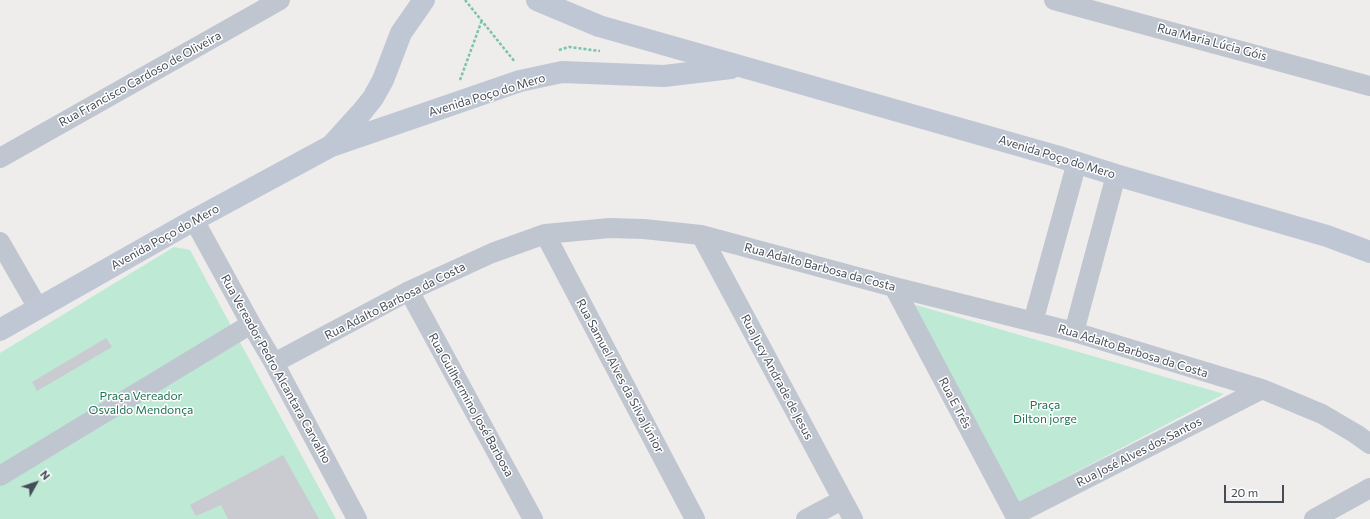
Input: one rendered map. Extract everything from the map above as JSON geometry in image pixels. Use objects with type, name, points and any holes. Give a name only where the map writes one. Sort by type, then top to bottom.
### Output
[{"type":"main road","points":[[402,33],[407,0]]},
{"type":"main road","name":"Avenida Poço do Mero","points":[[331,146],[373,98],[383,80],[402,33],[424,0]]},
{"type":"main road","name":"Avenida Poço do Mero","points":[[537,0],[599,26],[1077,162],[1116,175],[1327,236],[1370,252]]},
{"type":"main road","name":"Avenida Poço do Mero","points":[[0,330],[194,220],[331,146],[520,81],[562,72],[664,76],[742,67]]},
{"type":"street","name":"Rua Francisco Cardoso de Oliveira","points":[[0,158],[280,0]]},
{"type":"street","name":"Rua Maria Lúcia Góis","points":[[1054,0],[1254,53],[1370,86]]},
{"type":"street","points":[[1033,322],[1077,162]]},
{"type":"street","points":[[1074,332],[1116,175]]},
{"type":"street","name":"Rua Vereador Pedro Alcantara Carvalho","points":[[194,220],[274,363],[357,519]]},
{"type":"street","name":"Rua Adalto Barbosa da Costa","points":[[274,363],[409,291],[492,253],[545,234],[610,228],[644,229],[701,235],[1074,332],[1262,389],[1322,414],[1370,444]]},
{"type":"street","name":"Rua Samuel Alves da Silva Júnior","points":[[545,234],[695,519]]},
{"type":"street","name":"Rua Jucy Andrade de Jesus","points":[[701,235],[853,519]]},
{"type":"street","points":[[0,242],[38,308]]},
{"type":"street","name":"Rua E Três","points":[[894,286],[1016,517]]},
{"type":"street","name":"Rua Guilhermino José Barbosa","points":[[409,291],[533,519]]},
{"type":"street","points":[[0,476],[251,324]]},
{"type":"street","name":"Rua José Alves dos Santos","points":[[1016,517],[1262,389]]},
{"type":"street","points":[[1314,519],[1370,488]]},
{"type":"street","points":[[806,519],[842,500]]},
{"type":"path","points":[[465,0],[517,63]]},
{"type":"path","points":[[458,85],[482,20]]},
{"type":"path","points":[[554,52],[568,47],[600,51]]},
{"type":"green space","name":"Praça Vereador Osvaldo Mendonça","points":[[174,247],[190,250],[336,519],[0,519],[0,353]]},
{"type":"green space","name":"Praça Dilton jorge","points":[[909,303],[1224,394],[1019,502]]},
{"type":"building","points":[[106,338],[112,347],[37,391],[32,382]]},
{"type":"building","points":[[283,455],[319,519],[228,519],[221,505],[196,516],[190,505]]}]
